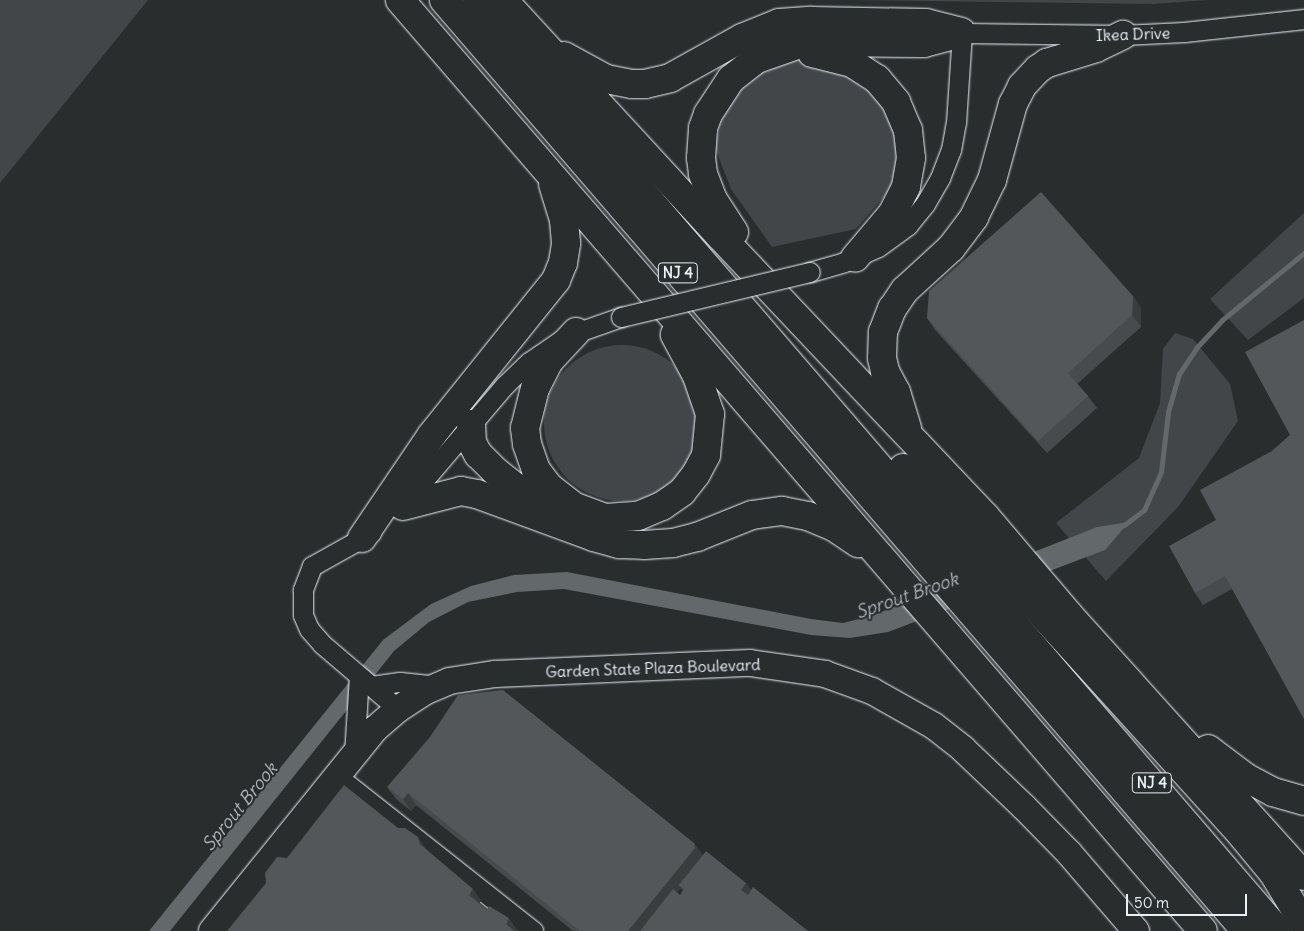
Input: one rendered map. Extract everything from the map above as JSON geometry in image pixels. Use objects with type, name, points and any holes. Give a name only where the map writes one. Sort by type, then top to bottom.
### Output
[{"type":"highway","points":[[400,0],[1203,931]]},
{"type":"highway","name":"NJ 4","points":[[444,0],[1246,931]]},
{"type":"highway","name":"NJ 4","points":[[477,0],[1278,931]]},
{"type":"highway","points":[[503,0],[785,305],[908,433],[975,524],[1063,622],[1274,874],[1304,924]]},
{"type":"highway","points":[[538,40],[606,79],[639,84],[658,82],[670,78],[742,38],[779,24],[811,21],[926,23],[962,33]]},
{"type":"highway","points":[[785,305],[720,212],[708,187],[701,158],[703,128],[717,96],[731,78],[742,69],[771,53],[813,42],[924,43],[962,33]]},
{"type":"highway","points":[[908,433],[896,392],[885,371],[882,358],[883,332],[892,309],[905,290],[951,248],[974,217],[992,180],[1013,104],[1022,86],[1047,62],[1096,48],[1123,35]]},
{"type":"highway","points":[[771,53],[811,53],[852,63],[877,79],[896,102],[903,116],[908,130],[911,158],[906,186],[892,214],[855,258]]},
{"type":"highway","points":[[362,538],[431,436],[556,280],[563,263],[566,242],[564,220],[549,174]]},
{"type":"highway","points":[[576,332],[549,361],[535,388],[528,409],[525,428],[533,465],[543,480],[562,498],[591,514],[606,518],[638,516],[662,506],[682,492],[701,465],[709,444],[710,414],[697,376],[648,286]]},
{"type":"highway","points":[[471,424],[472,443],[478,454],[495,471],[563,525]]},
{"type":"highway","points":[[846,427],[884,450],[975,524]]},
{"type":"highway","points":[[403,506],[441,494],[461,491],[594,537],[619,544],[644,545],[673,543],[697,537],[752,515],[782,511],[808,516],[834,527],[885,562]]},
{"type":"highway","points":[[1063,622],[1100,648],[1232,769],[1274,792],[1304,801]]},
{"type":"highway","points":[[1100,648],[1304,876]]},
{"type":"highway","points":[[1143,863],[1190,931]]},
{"type":"street","name":"Ikea Drive","points":[[962,33],[1123,35],[1193,31],[1304,18]]},
{"type":"street","points":[[398,709],[338,659],[309,630],[304,615],[303,590],[312,566],[362,538],[383,524],[403,506],[505,385],[542,351],[576,332],[621,317],[810,272],[855,258],[878,247],[908,225],[925,204],[940,178],[951,150],[956,123],[962,33]]},
{"type":"street","name":"Garden State Plaza Boulevard","points":[[212,931],[375,729],[398,709],[436,686],[467,678],[495,674],[764,664],[825,674],[872,691],[934,726],[963,749],[1069,853],[1136,931]]},
{"type":"street","points":[[365,681],[436,686]]},
{"type":"street","points":[[354,755],[359,703],[365,681]]},
{"type":"street","points":[[337,776],[533,931]]},
{"type":"shaded area","points":[[0,0],[148,0],[0,183]]},
{"type":"shaded area","points":[[846,0],[1207,0],[1153,4]]},
{"type":"shaded area","points":[[822,58],[874,84],[897,129],[897,182],[856,229],[772,247],[731,189],[715,148],[722,115],[737,83],[771,59]]},
{"type":"shaded area","points":[[1304,213],[1304,298],[1248,340],[1210,299]]},
{"type":"shaded area","points":[[1175,333],[1193,339],[1230,384],[1238,421],[1178,507],[1106,581],[1056,523],[1139,458],[1160,403],[1163,349]]},
{"type":"shaded area","points":[[614,345],[630,345],[645,348],[659,354],[672,362],[683,373],[697,400],[700,423],[699,438],[691,460],[683,473],[672,484],[645,498],[630,501],[614,501],[599,498],[585,492],[572,484],[561,473],[547,446],[544,431],[544,415],[547,400],[553,386],[561,373],[572,362],[599,348]]},
{"type":"shaded area","points":[[1129,522],[1105,550],[888,632],[850,638],[811,635],[564,589],[517,592],[468,602],[429,622],[394,651],[170,931],[149,931],[383,640],[431,604],[471,586],[514,575],[567,572],[811,619],[843,623],[871,616],[1097,527]]},
{"type":"building","points":[[1041,192],[1133,296],[1132,315],[1068,373],[1088,396],[1038,441],[927,318],[929,291]]},
{"type":"building","points":[[1304,320],[1304,719],[1225,576],[1195,593],[1169,546],[1216,520],[1200,490],[1272,451],[1290,435],[1245,352]]},
{"type":"building","points":[[503,690],[694,843],[695,848],[628,931],[580,931],[408,793],[403,799],[387,787],[430,737],[458,695]]},
{"type":"building","points":[[344,785],[398,828],[405,828],[418,837],[420,844],[473,889],[469,895],[487,910],[489,906],[509,918],[506,924],[514,931],[227,931],[266,883],[265,873],[277,857],[287,858]]},
{"type":"building","points":[[706,851],[746,883],[741,890],[748,895],[753,887],[808,931],[640,931],[673,889],[680,895],[684,889],[679,885]]},
{"type":"waterway","name":"Sprout Brook","points":[[1124,525],[1144,510],[1161,472],[1168,412],[1179,374],[1197,347],[1222,320],[1304,253]]}]
